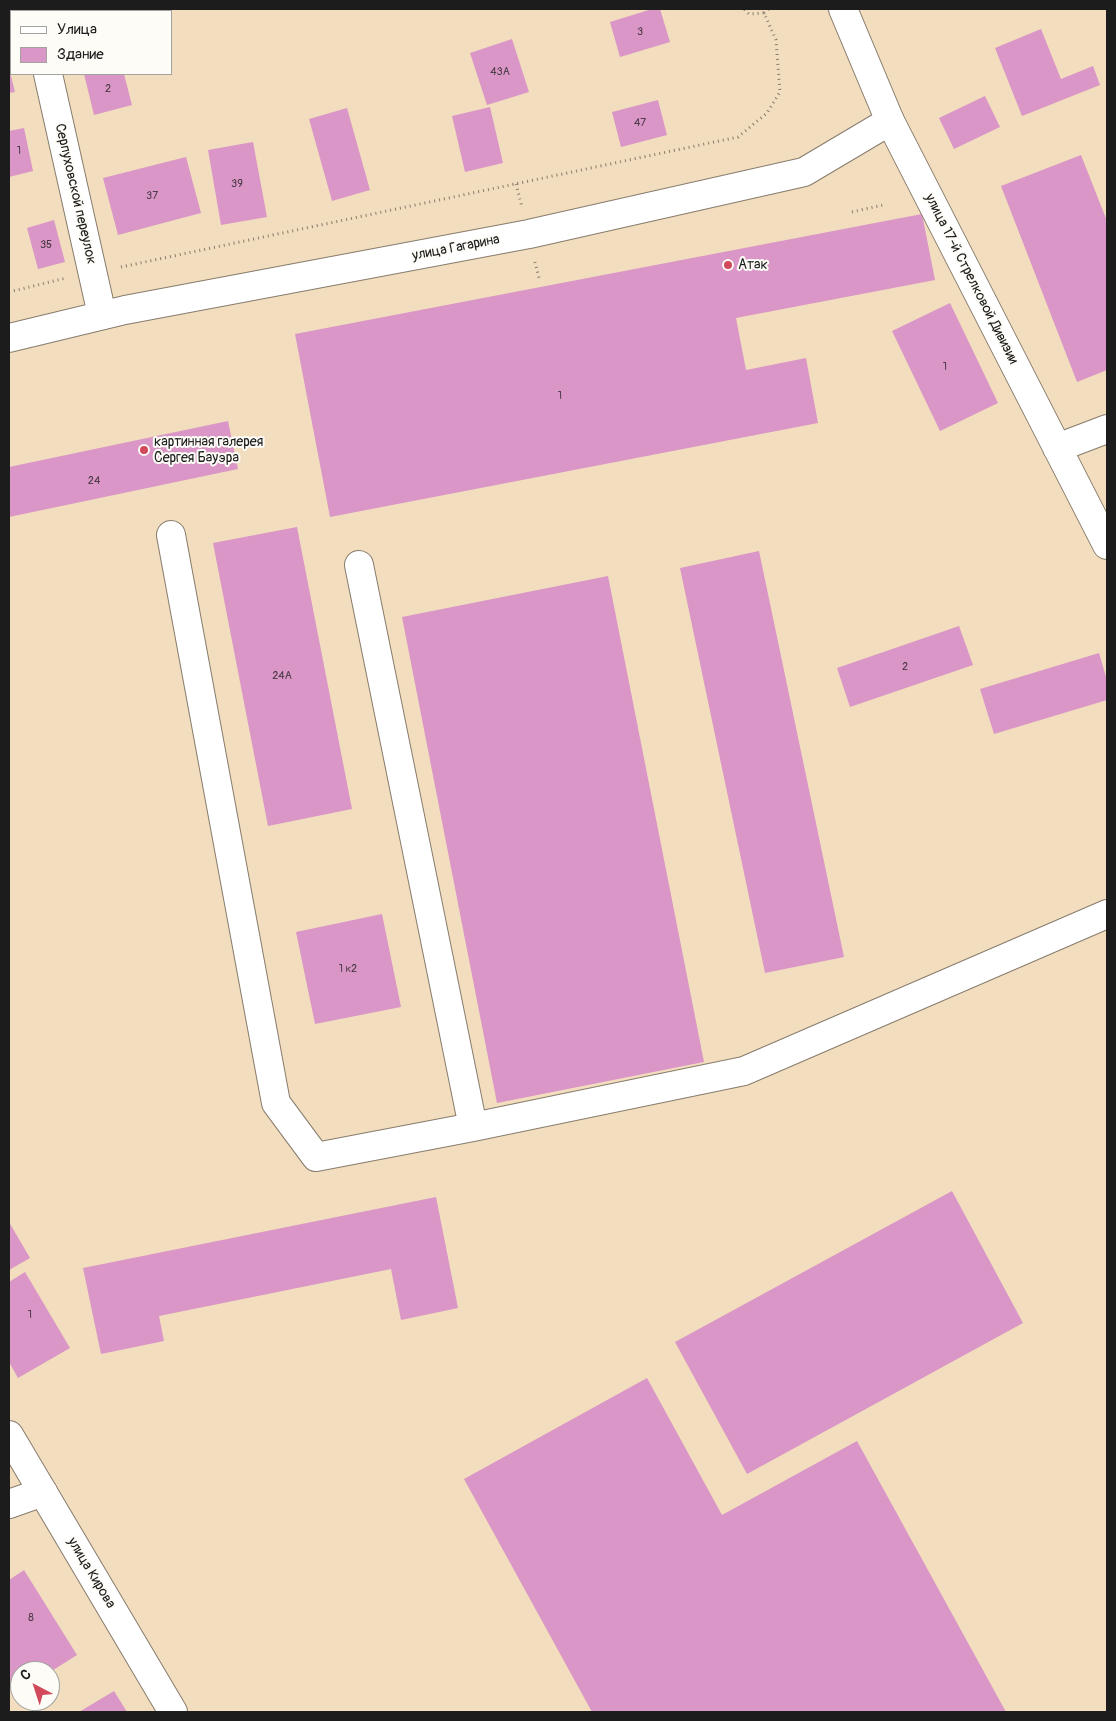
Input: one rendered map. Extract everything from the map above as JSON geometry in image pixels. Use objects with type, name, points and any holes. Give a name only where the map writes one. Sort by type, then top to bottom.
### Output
[{"type":"main road","name":"улица 17-й Стрелковой Дивизии","points":[[843,9],[890,121],[1107,545]]},
{"type":"main road","name":"Серпуховской переулок","points":[[48,75],[102,315]]},
{"type":"main road","name":"улица Гагарина","points":[[9,338],[102,315],[529,234],[804,172],[890,121]]},
{"type":"main road","points":[[1057,448],[1107,430]]},
{"type":"main road","points":[[171,535],[276,1103],[316,1157],[474,1127],[744,1071],[1107,914]]},
{"type":"main road","points":[[359,565],[474,1127]]},
{"type":"main road","name":"улица Кирова","points":[[9,1435],[173,1712]]},
{"type":"main road","points":[[9,1504],[43,1492]]},
{"type":"path","points":[[744,9],[748,14],[764,13],[769,9]]},
{"type":"path","points":[[9,292],[92,272],[738,137],[767,113],[780,92],[776,40],[764,13]]},
{"type":"path","points":[[852,212],[883,205]]},
{"type":"building","points":[[652,9],[660,9],[670,42],[620,57],[610,22]]},
{"type":"building","points":[[1041,29],[1061,79],[1093,66],[1100,85],[1022,116],[995,48]]},
{"type":"building","points":[[512,39],[529,92],[487,105],[470,53]]},
{"type":"building","points":[[9,68],[15,92],[9,93]]},
{"type":"building","points":[[84,75],[124,75],[132,105],[94,115]]},
{"type":"building","points":[[985,96],[1000,127],[954,149],[939,118]]},
{"type":"building","points":[[658,100],[667,135],[621,147],[612,112]]},
{"type":"building","points":[[490,107],[503,163],[465,172],[452,116]]},
{"type":"building","points":[[347,108],[370,190],[332,201],[309,119]]},
{"type":"building","points":[[24,128],[33,171],[9,177],[9,131]]},
{"type":"building","points":[[253,142],[267,217],[221,225],[208,150]]},
{"type":"building","points":[[1081,155],[1107,221],[1107,370],[1077,382],[1001,186]]},
{"type":"building","points":[[186,157],[201,213],[118,235],[103,178]]},
{"type":"building","points":[[922,214],[935,280],[736,318],[746,370],[806,358],[818,423],[330,517],[295,334]]},
{"type":"building","points":[[54,220],[65,262],[38,269],[27,228]]},
{"type":"building","points":[[950,303],[998,403],[940,431],[892,331]]},
{"type":"building","points":[[228,421],[238,469],[9,517],[9,467]]},
{"type":"building","points":[[297,527],[352,809],[268,826],[213,543]]},
{"type":"building","points":[[759,551],[844,957],[765,973],[680,568]]},
{"type":"building","points":[[608,576],[704,1062],[497,1103],[402,617]]},
{"type":"building","points":[[959,626],[973,665],[850,707],[837,668]]},
{"type":"building","points":[[1099,653],[1107,680],[1107,700],[994,734],[980,689]]},
{"type":"building","points":[[382,914],[401,1007],[315,1024],[296,932]]},
{"type":"building","points":[[952,1191],[1023,1323],[747,1474],[675,1342]]},
{"type":"building","points":[[436,1197],[458,1308],[401,1320],[391,1269],[159,1316],[164,1341],[101,1354],[83,1268]]},
{"type":"building","points":[[9,1222],[30,1258],[9,1270]]},
{"type":"building","points":[[25,1272],[70,1348],[18,1378],[9,1362],[9,1282]]},
{"type":"building","points":[[647,1378],[722,1515],[857,1441],[1006,1712],[592,1712],[464,1479]]},
{"type":"building","points":[[24,1570],[77,1655],[60,1666],[60,1661],[10,1661],[10,1684],[9,1682],[9,1580]]},
{"type":"building","points":[[114,1691],[127,1712],[79,1712]]},
{"type":"place","name":"Атак","points":[[728,265]]},
{"type":"place","name":"картинная галерея Сергея Бауэра","points":[[144,450]]}]
